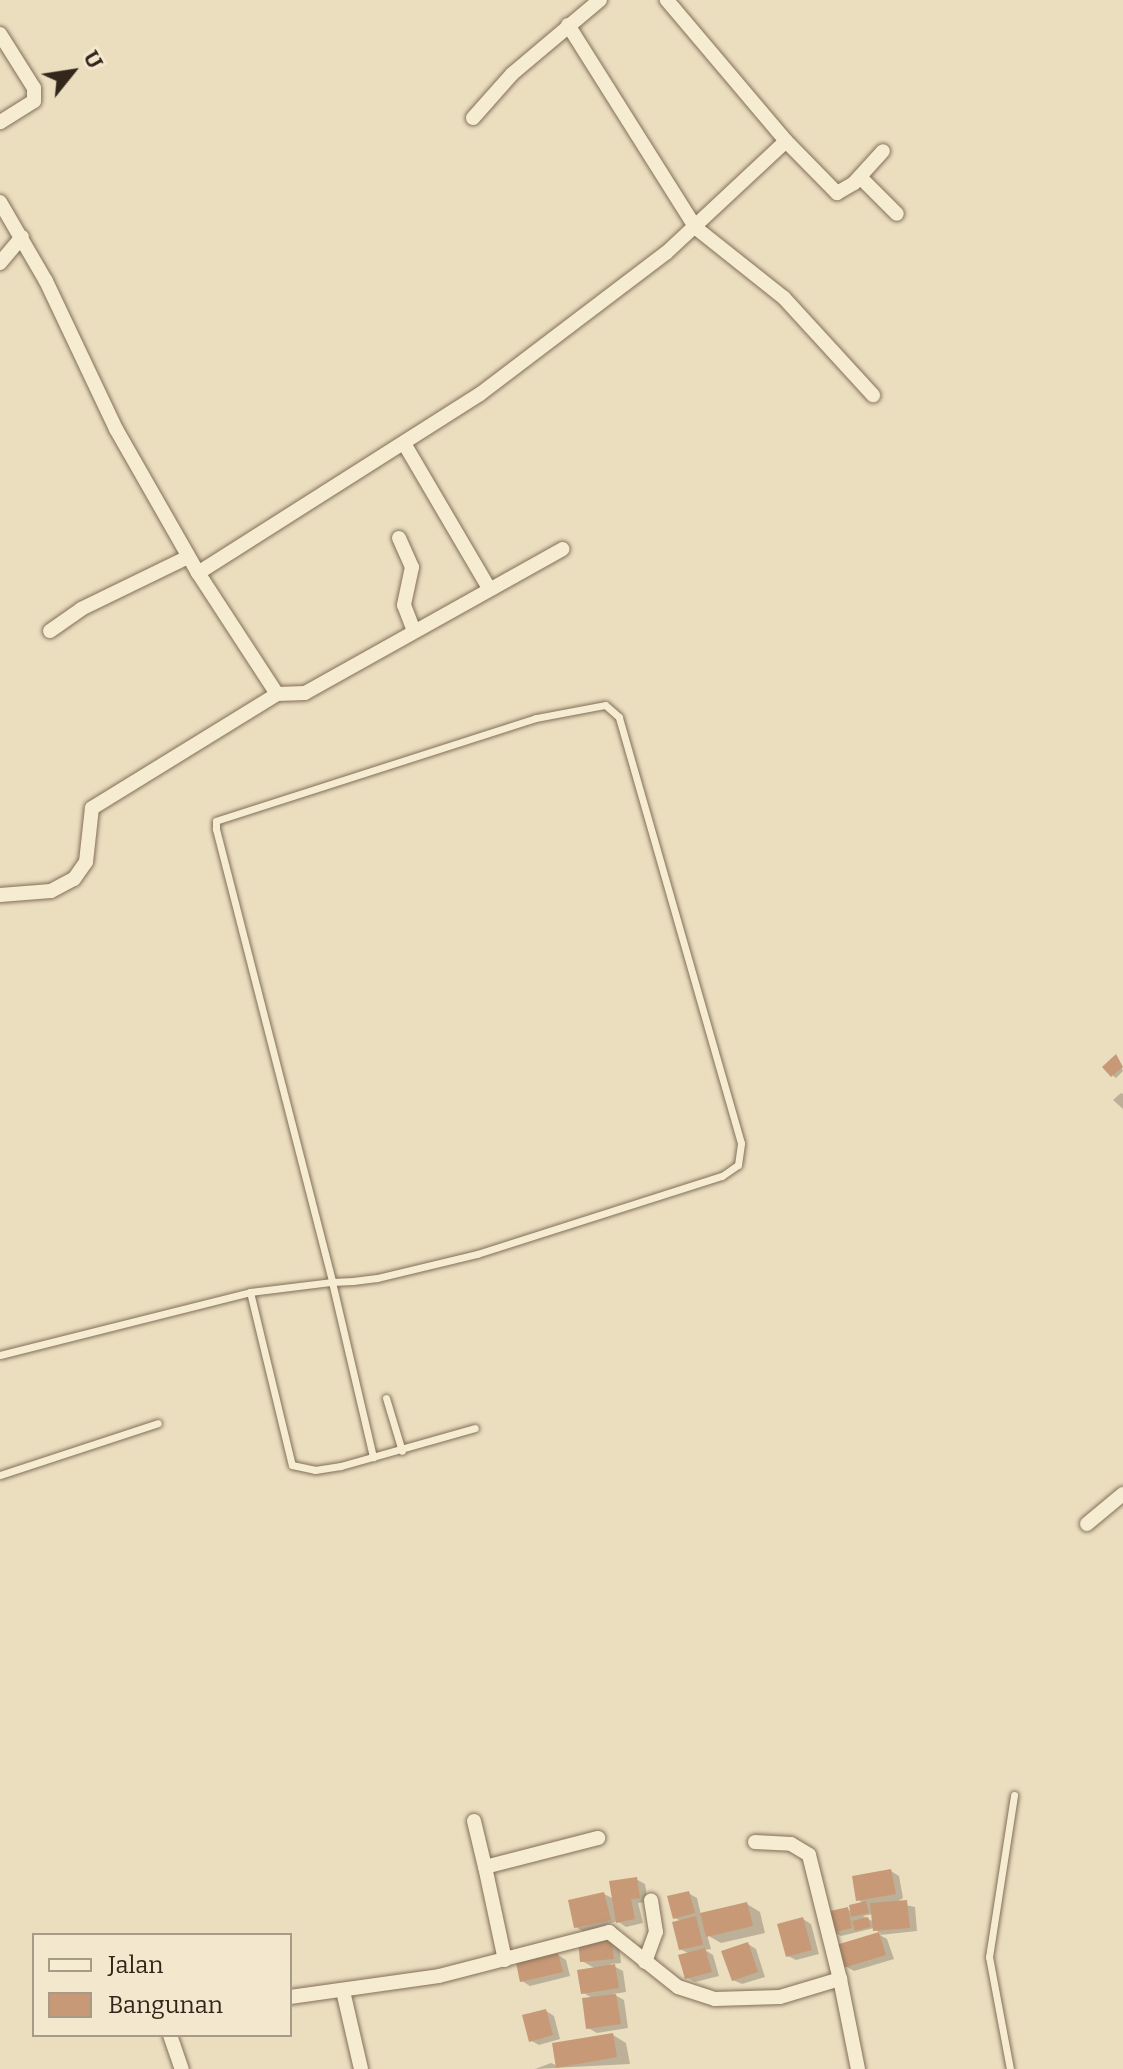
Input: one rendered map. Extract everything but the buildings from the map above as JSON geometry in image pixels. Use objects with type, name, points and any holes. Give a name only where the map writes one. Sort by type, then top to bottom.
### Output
[{"type":"street","points":[[473,118],[512,74],[600,0]]},
{"type":"street","points":[[667,0],[786,141],[837,193],[860,177],[883,151]]},
{"type":"street","points":[[568,25],[696,228],[784,298],[873,395]]},
{"type":"street","points":[[0,34],[34,88],[34,101],[0,122]]},
{"type":"street","points":[[198,573],[405,445],[480,394],[696,228],[786,141]]},
{"type":"street","points":[[860,177],[897,214]]},
{"type":"street","points":[[0,202],[22,237],[116,429],[188,557],[277,694]]},
{"type":"street","points":[[0,263],[22,237]]},
{"type":"street","points":[[405,445],[489,588]]},
{"type":"street","points":[[399,538],[412,567],[404,605],[413,629]]},
{"type":"street","points":[[0,895],[51,891],[74,879],[86,862],[92,808],[277,694],[305,693],[413,629],[563,549]]},
{"type":"street","points":[[50,631],[81,609],[188,557]]},
{"type":"street","points":[[1087,1524],[1123,1494]]},
{"type":"street","points":[[474,1821],[505,1960]]},
{"type":"street","points":[[485,1867],[598,1838]]},
{"type":"street","points":[[755,1842],[791,1844],[809,1855],[840,1979],[858,2069]]},
{"type":"street","points":[[645,1962],[656,1932],[651,1900]]},
{"type":"street","points":[[292,1997],[343,1991],[505,1960],[609,1932],[678,1987],[715,1999],[780,1997],[840,1979]]},
{"type":"street","points":[[343,1991],[361,2069]]},
{"type":"street","points":[[171,2037],[182,2069]]},
{"type":"lane","points":[[0,1355],[250,1292],[332,1282],[377,1278],[477,1254],[722,1176],[738,1165],[741,1143],[628,748],[619,717],[605,705],[536,718],[216,821],[332,1282],[373,1457]]},
{"type":"lane","points":[[250,1292],[292,1465],[315,1470],[402,1451],[475,1428]]},
{"type":"lane","points":[[386,1398],[402,1451]]},
{"type":"lane","points":[[0,1475],[158,1423]]},
{"type":"lane","points":[[1010,2069],[989,1957],[1014,1795]]}]
